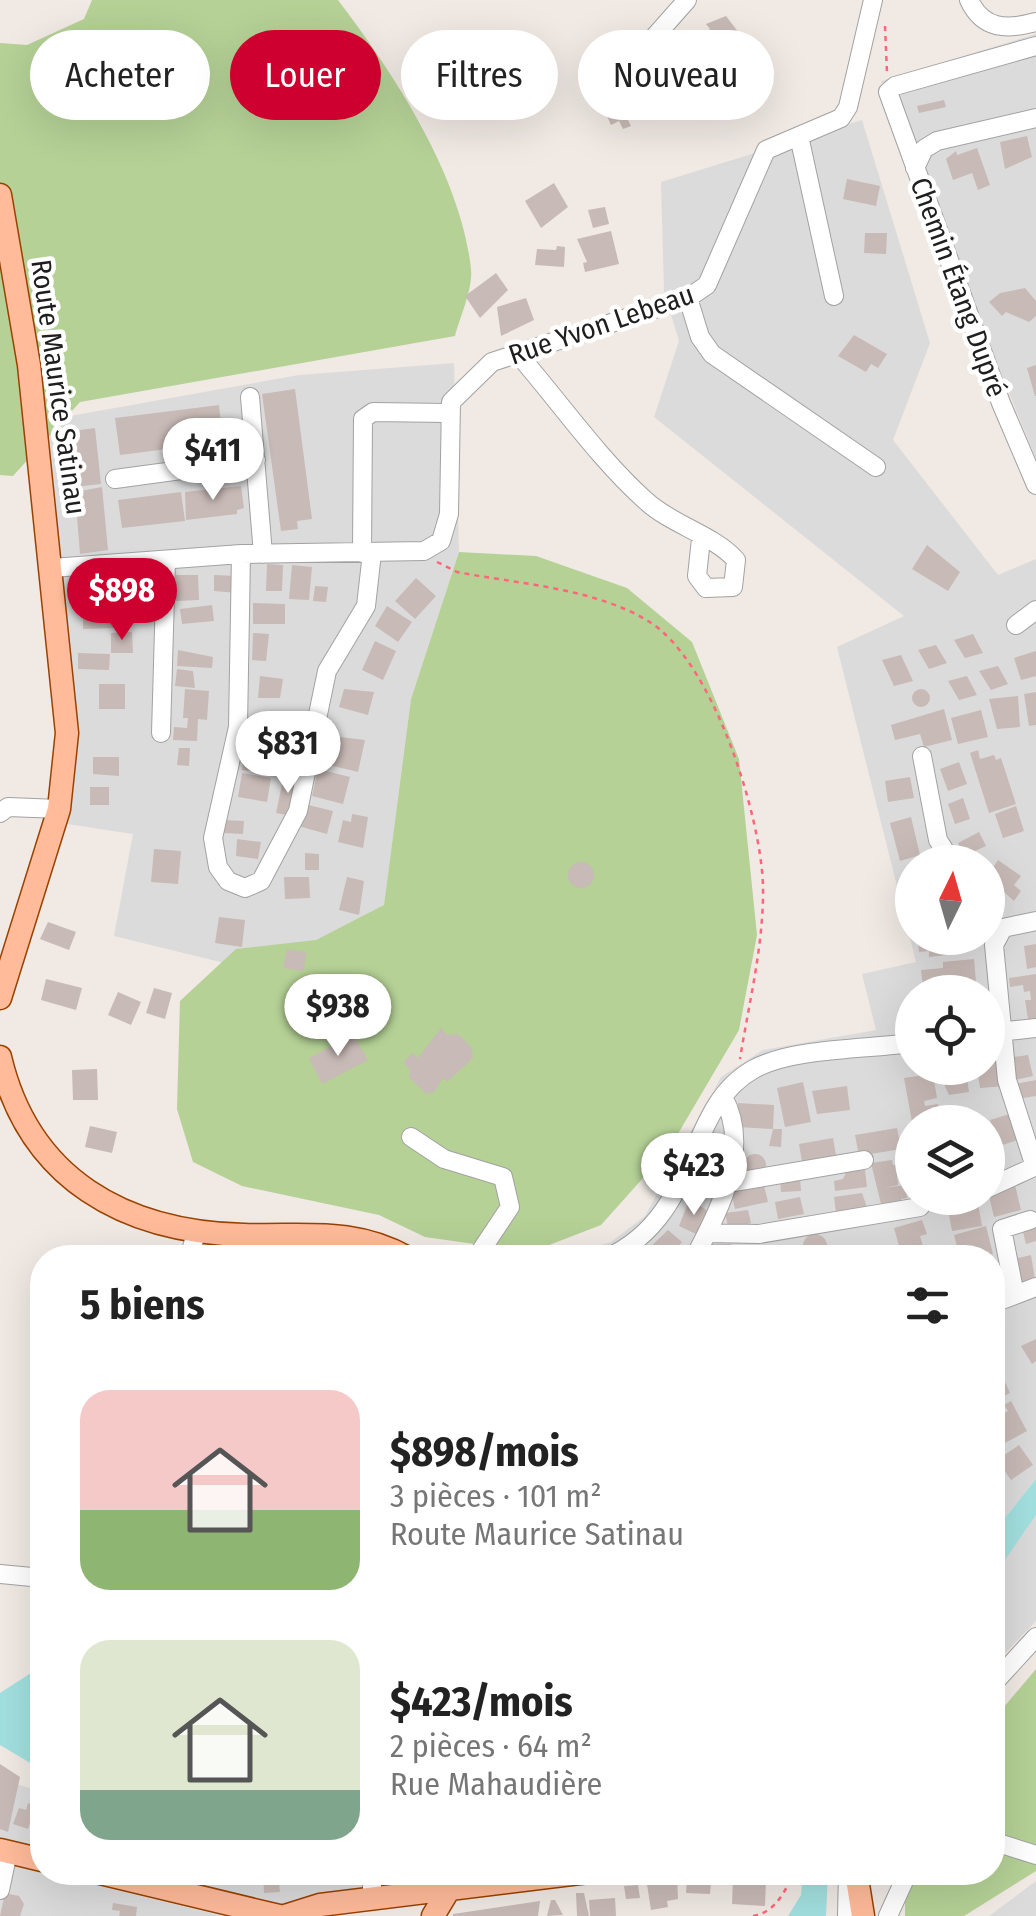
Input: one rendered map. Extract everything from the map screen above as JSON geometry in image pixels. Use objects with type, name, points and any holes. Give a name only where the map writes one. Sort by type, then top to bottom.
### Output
[{"type":"main road","name":"Route Maurice Satinau","points":[[0,194],[29,365],[67,733],[59,809],[0,998]]},
{"type":"main road","points":[[0,1057],[8,1097],[48,1154],[80,1188],[118,1211],[196,1233],[355,1235],[377,1245]]},
{"type":"main road","points":[[4,1851],[30,1857]]},
{"type":"main road","points":[[151,1885],[282,1916],[304,1908],[451,1885]]},
{"type":"main road","points":[[433,1916],[460,1885]]},
{"type":"main road","points":[[851,1885],[864,1916]]},
{"type":"street","points":[[661,30],[688,0]]},
{"type":"street","points":[[970,0],[976,15],[992,25],[1036,22]]},
{"type":"street","name":"Rue Yvon Lebeau","points":[[448,413],[451,402],[476,373],[517,353],[688,298],[708,285],[760,156],[774,145],[840,118],[848,108],[879,6]]},
{"type":"street","points":[[885,86],[1036,46]]},
{"type":"street","name":"Chemin Étang Dupré","points":[[885,86],[1035,484]]},
{"type":"street","points":[[915,168],[924,148],[937,140],[1036,118]]},
{"type":"street","points":[[798,136],[834,296]]},
{"type":"street","points":[[688,298],[700,337],[712,354],[876,468]]},
{"type":"street","points":[[517,353],[646,502],[701,540]]},
{"type":"street","points":[[250,396],[263,554]]},
{"type":"street","points":[[52,568],[242,554],[367,553],[424,550],[441,541],[449,514],[448,413],[373,412],[364,419],[367,553],[366,606],[327,671],[298,812],[261,881],[245,888],[228,881],[218,867],[213,838],[238,728],[242,554]]},
{"type":"street","points":[[115,479],[256,460]]},
{"type":"street","points":[[1035,484],[1036,467]]},
{"type":"street","points":[[161,733],[166,560]]},
{"type":"street","points":[[1016,625],[1036,610]]},
{"type":"street","points":[[922,756],[941,845]]},
{"type":"street","points":[[0,813],[8,808],[59,809]]},
{"type":"street","points":[[1005,925],[1036,921]]},
{"type":"street","points":[[1005,1031],[1036,1028]]},
{"type":"street","points":[[633,1245],[670,1206],[722,1097],[736,1080],[757,1067],[790,1058],[895,1045]]},
{"type":"street","points":[[1005,1073],[1035,1166],[1005,1180]]},
{"type":"street","points":[[701,1245],[728,1183],[730,1115],[722,1097]]},
{"type":"street","points":[[411,1137],[444,1158],[503,1177],[510,1207],[485,1245]]},
{"type":"street","points":[[728,1183],[864,1160]]},
{"type":"street","points":[[708,1233],[759,1234],[895,1211]]},
{"type":"street","points":[[1003,1245],[1002,1229],[1030,1220]]},
{"type":"street","points":[[192,1245],[196,1233]]},
{"type":"street","points":[[1005,1270],[1007,1298],[1036,1287]]},
{"type":"street","points":[[0,1574],[30,1577]]},
{"type":"street","points":[[1005,1671],[1036,1637]]},
{"type":"street","points":[[1005,1845],[1036,1854]]},
{"type":"street","points":[[0,1890],[4,1851]]},
{"type":"street","points":[[372,1885],[372,1899]]},
{"type":"street","points":[[847,1885],[847,1916]]},
{"type":"street","points":[[864,1916],[868,1885]]},
{"type":"street","points":[[888,1916],[902,1885]]},
{"type":"path","points":[[879,6],[885,86]]},
{"type":"path","points":[[424,550],[457,572],[628,610],[676,644],[700,680],[737,768],[763,884],[759,944],[736,1080]]},
{"type":"path","points":[[754,1916],[765,1914],[778,1903],[788,1885]]},
{"type":"shaded area","points":[[1036,34],[1036,459],[881,81]]},
{"type":"shaded area","points":[[862,120],[930,343],[893,440],[998,575],[1036,559],[1036,1479],[1005,1518],[1005,1245],[600,1245],[611,1242],[645,1216],[721,1077],[763,1050],[876,1030],[862,974],[916,962],[914,955],[1005,955],[1005,845],[895,845],[895,878],[837,647],[904,616],[654,417],[679,341],[664,291],[661,182]]},
{"type":"shaded area","points":[[454,363],[459,552],[411,699],[384,905],[302,982],[114,936],[133,834],[61,823],[76,761],[48,420],[299,375]]},
{"type":"shaded area","points":[[1036,1515],[1036,1621],[1005,1653],[1005,1559]]},
{"type":"shaded area","points":[[0,1780],[30,1788],[30,1885],[95,1885],[223,1916],[0,1916]]},
{"type":"shaded area","points":[[1036,1881],[1036,1916],[989,1916]]},
{"type":"shaded area","points":[[173,1885],[446,1885],[279,1908]]},
{"type":"green space","points":[[92,0],[338,0],[360,30],[230,30],[230,120],[381,120],[381,60],[401,91],[401,120],[418,120],[422,127],[465,233],[471,277],[455,336],[80,402],[13,476],[0,475],[0,43],[30,44],[30,120],[210,120],[210,30],[60,30],[84,19]]},
{"type":"green space","points":[[459,552],[536,556],[627,588],[692,642],[739,759],[757,935],[739,1030],[669,1149],[601,1225],[549,1245],[482,1245],[425,1237],[379,1215],[242,1186],[193,1162],[177,1109],[180,1001],[236,949],[316,940],[384,905],[411,699]]},
{"type":"green space","points":[[1036,1669],[1036,1871],[964,1916],[905,1916],[905,1885],[1005,1885],[1005,1706]]},
{"type":"water","points":[[1036,1479],[1036,1515],[1005,1560],[1005,1518]]},
{"type":"water","points":[[30,1674],[30,1763],[0,1745],[0,1693]]},
{"type":"water","points":[[802,1885],[827,1885],[826,1916],[788,1916],[801,1895]]},
{"type":"building","points":[[726,16],[737,30],[709,30],[706,24]]},
{"type":"building","points":[[944,100],[946,107],[919,113],[917,106]]},
{"type":"building","points":[[609,120],[628,120],[631,126],[623,129],[619,121],[611,125]]},
{"type":"building","points":[[1027,136],[1032,157],[1005,169],[1000,142]]},
{"type":"building","points":[[977,148],[990,185],[978,190],[972,173],[953,180],[946,159],[956,151],[957,155]]},
{"type":"building","points":[[847,179],[880,186],[876,206],[843,199]]},
{"type":"building","points":[[554,183],[568,207],[541,228],[525,201]]},
{"type":"building","points":[[605,207],[609,224],[593,228],[588,210]]},
{"type":"building","points":[[611,231],[619,264],[585,272],[583,263],[587,262],[577,239]]},
{"type":"building","points":[[865,233],[887,233],[886,254],[864,253]]},
{"type":"building","points":[[557,246],[565,247],[564,267],[535,265],[537,249],[556,250]]},
{"type":"building","points":[[496,273],[508,290],[480,318],[465,296]]},
{"type":"building","points":[[1025,288],[1036,301],[1036,316],[1029,322],[1006,312],[1002,316],[989,302],[1000,293]]},
{"type":"building","points":[[526,298],[534,320],[501,336],[497,307]]},
{"type":"building","points":[[854,335],[887,354],[878,368],[871,364],[866,372],[838,356]]},
{"type":"building","points":[[1036,365],[1036,396],[1035,396],[1027,368]]},
{"type":"building","points":[[295,389],[312,519],[297,521],[298,529],[281,531],[262,394]]},
{"type":"building","points":[[219,405],[223,442],[120,455],[115,418]]},
{"type":"building","points":[[95,428],[101,484],[74,487],[68,438],[73,437],[73,431]]},
{"type":"building","points":[[241,486],[244,508],[237,510],[237,514],[186,520],[185,492]]},
{"type":"building","points":[[102,487],[108,550],[80,554],[75,492]]},
{"type":"building","points":[[181,492],[185,521],[122,528],[118,500]]},
{"type":"building","points":[[927,545],[960,572],[948,591],[912,569]]},
{"type":"building","points":[[267,564],[283,565],[282,591],[266,591]]},
{"type":"building","points":[[292,565],[312,567],[309,600],[289,599]]},
{"type":"building","points":[[176,575],[198,575],[199,600],[176,601]]},
{"type":"building","points":[[214,575],[238,576],[238,593],[214,591]]},
{"type":"building","points":[[416,578],[436,596],[415,619],[395,601]]},
{"type":"building","points":[[129,584],[129,607],[92,608],[91,585]]},
{"type":"building","points":[[315,586],[328,587],[326,602],[313,601]]},
{"type":"building","points":[[253,603],[285,604],[285,624],[253,624]]},
{"type":"building","points":[[212,605],[214,621],[182,624],[180,609]]},
{"type":"building","points":[[387,606],[412,622],[398,642],[375,626]]},
{"type":"building","points":[[114,609],[114,628],[83,629],[83,610]]},
{"type":"building","points":[[132,632],[133,653],[111,653],[111,633]]},
{"type":"building","points":[[253,633],[269,634],[266,661],[252,660]]},
{"type":"building","points":[[973,634],[983,653],[965,658],[954,640]]},
{"type":"building","points":[[375,641],[396,651],[383,680],[362,670]]},
{"type":"building","points":[[936,645],[947,663],[929,669],[918,650]]},
{"type":"building","points":[[178,650],[213,657],[212,668],[177,666]]},
{"type":"building","points":[[1036,651],[1036,676],[1021,680],[1014,658]]},
{"type":"building","points":[[78,653],[110,654],[109,670],[78,669]]},
{"type":"building","points":[[901,655],[913,681],[894,686],[882,660]]},
{"type":"building","points":[[998,666],[1008,684],[991,690],[979,671]]},
{"type":"building","points":[[177,669],[193,671],[195,688],[175,686]]},
{"type":"building","points":[[260,676],[283,679],[280,698],[258,698]]},
{"type":"building","points":[[967,676],[977,695],[959,700],[948,681]]},
{"type":"building","points":[[99,684],[125,684],[125,709],[99,709]]},
{"type":"building","points":[[185,689],[209,691],[207,720],[198,719],[197,741],[173,740],[174,727],[187,728],[188,718],[183,718]]},
{"type":"building","points":[[344,689],[374,692],[368,715],[339,707]]},
{"type":"building","points":[[921,689],[930,698],[921,707],[912,698]]},
{"type":"building","points":[[1036,692],[1036,725],[1029,726],[1024,694]]},
{"type":"building","points":[[1018,696],[1020,727],[997,729],[989,699]]},
{"type":"building","points":[[944,709],[952,740],[924,747],[920,734],[895,740],[891,725]]},
{"type":"building","points":[[981,710],[988,737],[958,744],[951,718]]},
{"type":"building","points":[[332,736],[365,740],[358,772],[325,764]]},
{"type":"building","points":[[246,743],[267,746],[267,773],[242,770]]},
{"type":"building","points":[[179,748],[190,748],[189,766],[177,765]]},
{"type":"building","points":[[978,750],[980,759],[994,755],[996,760],[1001,758],[1016,804],[989,813],[970,753]]},
{"type":"building","points":[[93,757],[119,757],[119,776],[93,774]]},
{"type":"building","points":[[959,762],[967,784],[948,791],[940,769]]},
{"type":"building","points":[[318,769],[350,777],[343,804],[312,796]]},
{"type":"building","points":[[242,773],[271,778],[267,802],[238,797]]},
{"type":"building","points":[[284,775],[300,778],[292,816],[276,813]]},
{"type":"building","points":[[910,777],[914,798],[888,802],[885,781]]},
{"type":"building","points":[[90,787],[109,787],[109,805],[90,805]]},
{"type":"building","points":[[963,798],[970,819],[955,824],[948,804]]},
{"type":"building","points":[[304,804],[333,811],[327,834],[298,826]]},
{"type":"building","points":[[1016,806],[1024,831],[1003,838],[995,814]]},
{"type":"building","points":[[352,814],[368,817],[363,848],[338,842],[343,820],[351,822]]},
{"type":"building","points":[[911,817],[918,845],[896,845],[890,823]]},
{"type":"building","points":[[224,820],[244,821],[243,834],[223,833]]},
{"type":"building","points":[[979,832],[986,845],[959,845]]},
{"type":"building","points":[[237,839],[261,842],[258,859],[236,856]]},
{"type":"building","points":[[154,849],[181,851],[178,884],[151,882]]},
{"type":"building","points":[[305,853],[319,854],[319,870],[305,870]]},
{"type":"building","points":[[581,862],[590,866],[594,875],[590,884],[581,888],[572,884],[568,875],[572,866]]},
{"type":"building","points":[[1005,865],[1021,876],[1014,885],[1021,891],[1014,901],[1005,893]]},
{"type":"building","points":[[284,877],[309,877],[310,898],[285,899]]},
{"type":"building","points":[[347,877],[364,881],[359,915],[339,910]]},
{"type":"building","points":[[219,917],[245,920],[242,947],[215,943]]},
{"type":"building","points":[[48,922],[76,932],[69,950],[40,939]]},
{"type":"building","points":[[1036,944],[1036,967],[1027,969],[1024,946]]},
{"type":"building","points":[[287,949],[306,952],[304,971],[283,968]]},
{"type":"building","points":[[974,959],[975,975],[922,975],[921,970],[943,968],[943,962]]},
{"type":"building","points":[[1036,974],[1036,1018],[1028,1019],[1025,1000],[1031,1000],[1030,991],[1024,992],[1023,985],[1010,987],[1009,978]]},
{"type":"building","points":[[46,979],[82,988],[76,1010],[41,1000]]},
{"type":"building","points":[[154,988],[172,993],[165,1019],[146,1013]]},
{"type":"building","points":[[118,992],[141,1002],[131,1025],[108,1015]]},
{"type":"building","points":[[441,1028],[447,1035],[458,1034],[472,1048],[473,1058],[447,1082],[443,1078],[434,1092],[426,1094],[409,1077],[410,1069],[403,1062],[413,1053],[418,1058]]},
{"type":"building","points":[[353,1035],[368,1060],[322,1084],[309,1058]]},
{"type":"building","points":[[1028,1055],[1033,1076],[1010,1081],[1006,1058]]},
{"type":"building","points":[[97,1069],[98,1100],[73,1100],[72,1070]]},
{"type":"building","points":[[1036,1080],[1036,1096],[1017,1099],[1014,1084]]},
{"type":"building","points":[[803,1082],[811,1122],[785,1127],[777,1088]]},
{"type":"building","points":[[905,1085],[935,1085],[937,1098],[924,1101],[925,1105],[909,1105]]},
{"type":"building","points":[[944,1085],[968,1085],[969,1092],[949,1095]]},
{"type":"building","points":[[847,1086],[850,1110],[817,1114],[812,1091]]},
{"type":"building","points":[[738,1103],[774,1105],[773,1129],[737,1127]]},
{"type":"building","points":[[1016,1112],[1024,1138],[1005,1144],[1005,1115]]},
{"type":"building","points":[[90,1126],[117,1132],[112,1153],[85,1147]]},
{"type":"building","points":[[895,1128],[895,1150],[859,1156],[855,1135]]},
{"type":"building","points":[[773,1129],[782,1129],[781,1147],[769,1146]]},
{"type":"building","points":[[833,1138],[837,1161],[803,1168],[799,1144]]},
{"type":"building","points":[[751,1154],[759,1154],[766,1165],[759,1176],[751,1176],[744,1169],[744,1161]]},
{"type":"building","points":[[892,1160],[895,1165],[895,1186],[884,1188],[895,1186],[895,1205],[882,1208],[871,1163]]},
{"type":"building","points":[[856,1167],[857,1171],[865,1170],[867,1187],[835,1191],[834,1181],[843,1179],[848,1168]]},
{"type":"building","points":[[800,1177],[801,1191],[781,1192],[780,1179]]},
{"type":"building","points":[[763,1181],[768,1202],[735,1209],[730,1187]]},
{"type":"building","points":[[1015,1185],[1021,1210],[1005,1214],[1005,1188]]},
{"type":"building","points":[[862,1193],[867,1207],[836,1213],[834,1197]]},
{"type":"building","points":[[800,1197],[804,1214],[778,1219],[775,1202]]},
{"type":"building","points":[[690,1198],[710,1213],[698,1235],[679,1226]]},
{"type":"building","points":[[748,1210],[751,1223],[729,1230],[725,1213]]},
{"type":"building","points":[[949,1215],[980,1215],[982,1226],[952,1231]]},
{"type":"building","points":[[922,1220],[927,1234],[920,1236],[923,1245],[899,1245],[894,1228]]},
{"type":"building","points":[[1036,1220],[1036,1241],[1026,1244],[1021,1224]]},
{"type":"building","points":[[986,1226],[991,1245],[957,1245],[954,1235]]},
{"type":"building","points":[[668,1230],[682,1242],[679,1245],[652,1245]]},
{"type":"building","points":[[815,1234],[827,1245],[803,1245]]},
{"type":"building","points":[[1031,1255],[1036,1286],[1021,1290],[1009,1260]]},
{"type":"building","points":[[1036,1339],[1036,1361],[1032,1364],[1021,1346]]},
{"type":"building","points":[[1011,1401],[1027,1431],[1005,1443],[1008,1411],[1005,1404]]},
{"type":"building","points":[[1019,1445],[1033,1465],[1011,1480],[1005,1471],[1005,1455]]},
{"type":"building","points":[[0,1764],[20,1777],[8,1832],[0,1829]]},
{"type":"building","points":[[30,1804],[28,1829],[13,1824],[19,1808],[26,1810]]},
{"type":"building","points":[[264,1885],[279,1885],[280,1892],[264,1893]]},
{"type":"building","points":[[638,1885],[640,1898],[626,1899],[624,1886]]},
{"type":"building","points":[[647,1885],[677,1885],[678,1899],[667,1901],[668,1907],[651,1910]]},
{"type":"building","points":[[687,1885],[711,1885],[710,1894],[686,1893]]},
{"type":"building","points":[[733,1885],[766,1885],[765,1906],[732,1904]]},
{"type":"building","points":[[5,1893],[19,1896],[24,1904],[20,1916],[0,1916]]},
{"type":"building","points":[[576,1893],[584,1893],[589,1916],[577,1916]]},
{"type":"building","points":[[615,1898],[616,1916],[590,1916],[589,1900]]},
{"type":"building","points":[[551,1900],[555,1900],[563,1915],[547,1916]]},
{"type":"building","points":[[540,1901],[538,1916],[453,1916],[453,1914]]},
{"type":"building","points":[[113,1903],[137,1907],[136,1916],[119,1916],[120,1911],[112,1910]]}]
